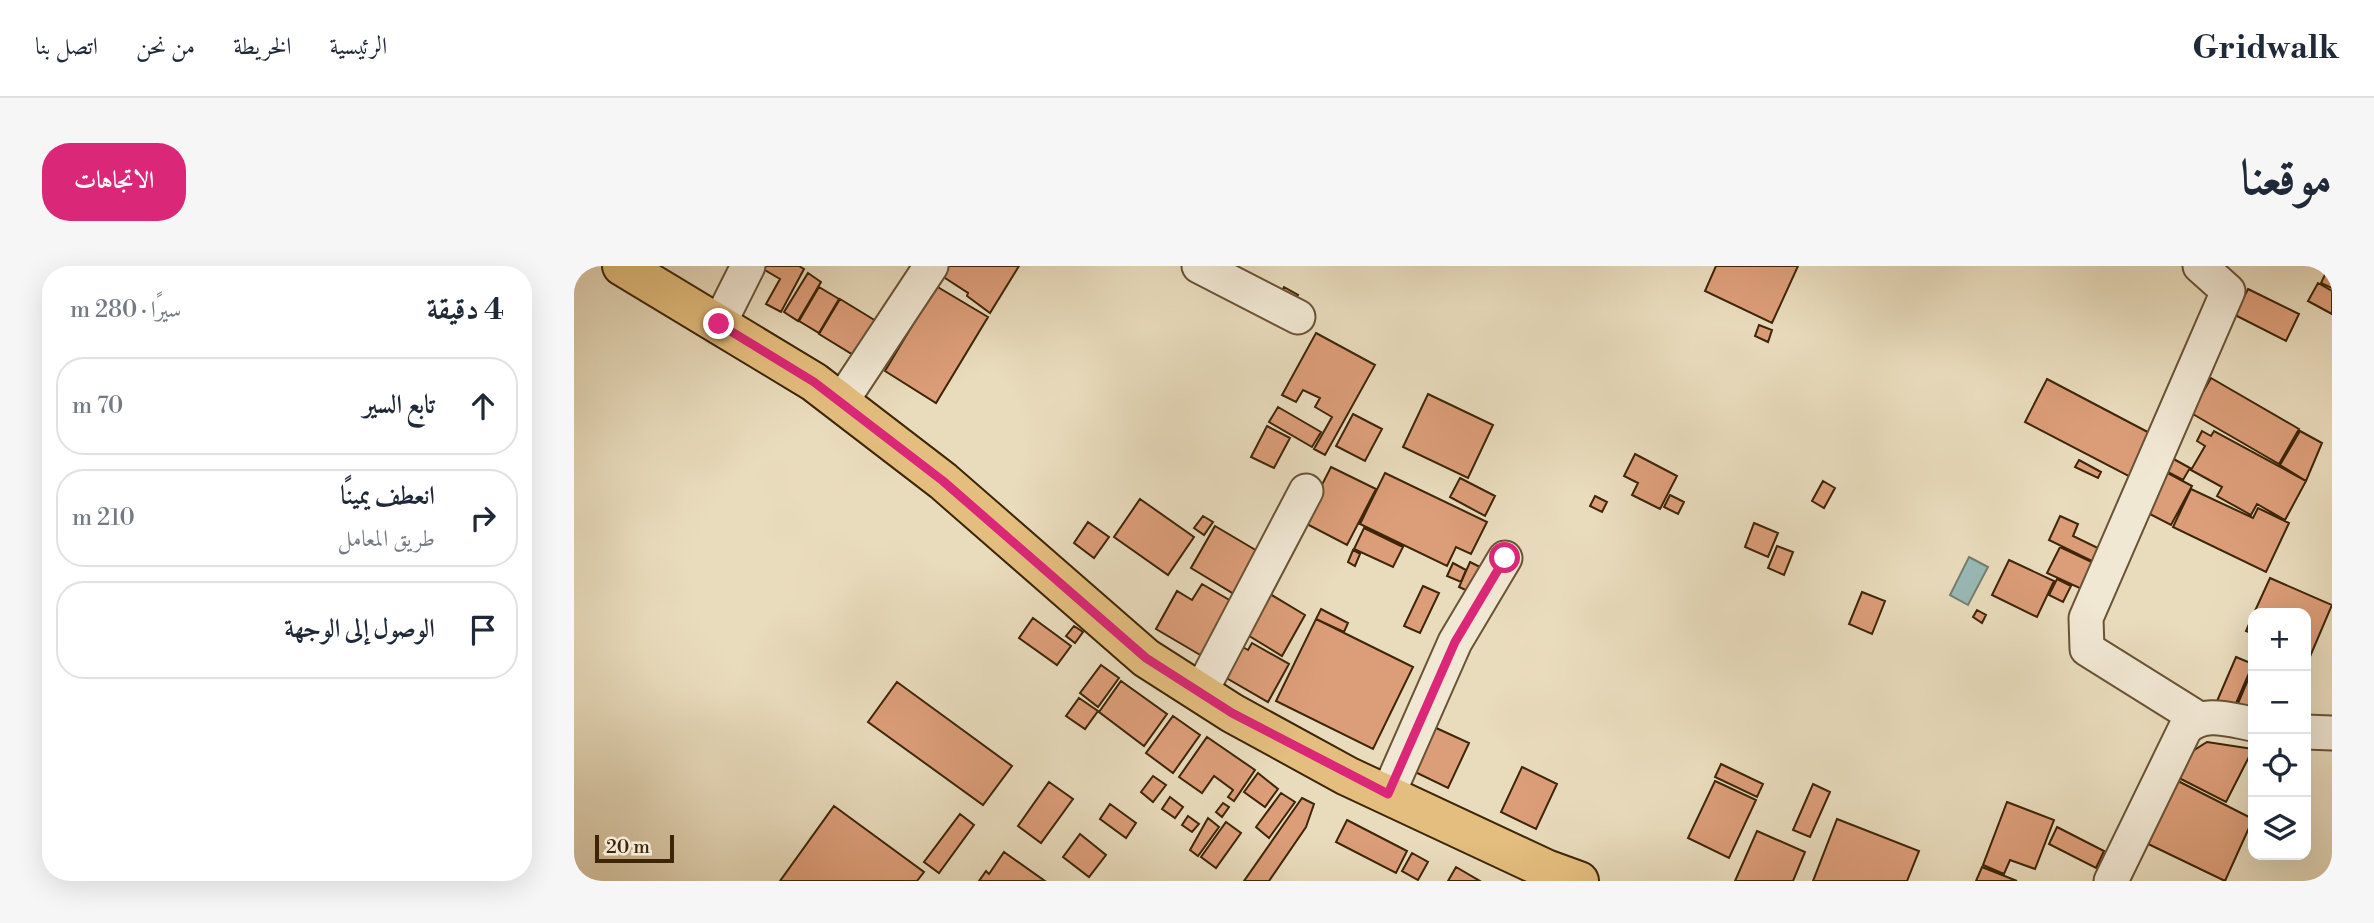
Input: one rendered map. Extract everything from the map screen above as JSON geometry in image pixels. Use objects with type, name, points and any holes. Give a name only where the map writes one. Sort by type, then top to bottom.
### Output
[{"type":"main road","points":[[622,266],[814,382],[943,481],[1146,658],[1200,693],[1324,763],[1546,869],[1579,881]]},
{"type":"street","points":[[719,324],[748,266]]},
{"type":"street","points":[[841,402],[931,266]]},
{"type":"street","points":[[1199,266],[1298,317]]},
{"type":"street","points":[[2199,719],[2087,649],[2086,618],[2228,291],[2200,266]]},
{"type":"street","points":[[1200,693],[1306,491]]},
{"type":"street","points":[[1388,794],[1455,642],[1505,558]]},
{"type":"street","points":[[2111,881],[2181,736],[2191,723],[2208,717],[2248,723]]},
{"type":"street","points":[[2311,732],[2332,733]]},
{"type":"water","points":[[1969,557],[1988,567],[1968,605],[1950,595]]},
{"type":"building","points":[[758,266],[799,266],[804,269],[781,312],[766,304],[780,279]]},
{"type":"building","points":[[948,266],[1019,266],[990,313],[967,296],[968,293],[942,276]]},
{"type":"building","points":[[1716,266],[1798,266],[1772,323],[1705,291]]},
{"type":"building","points":[[2329,266],[2332,266],[2332,288],[2321,283]]},
{"type":"building","points":[[808,273],[821,282],[798,321],[784,312]]},
{"type":"building","points":[[2318,283],[2332,291],[2332,314],[2308,301]]},
{"type":"building","points":[[936,286],[988,317],[936,403],[885,371]]},
{"type":"building","points":[[819,287],[839,299],[819,333],[799,321]]},
{"type":"building","points":[[1284,287],[1298,295],[1293,304],[1279,296]]},
{"type":"building","points":[[2248,289],[2299,314],[2286,341],[2235,315]]},
{"type":"building","points":[[840,299],[876,321],[855,356],[819,334]]},
{"type":"building","points":[[1759,325],[1772,330],[1768,342],[1755,336]]},
{"type":"building","points":[[1316,333],[1375,365],[1325,455],[1314,449],[1332,417],[1315,407],[1320,398],[1303,390],[1296,402],[1282,395]]},
{"type":"building","points":[[2211,378],[2299,429],[2279,464],[2191,413]]},
{"type":"building","points":[[2047,379],[2161,439],[2140,482],[2025,422]]},
{"type":"building","points":[[1428,394],[1493,425],[1468,478],[1403,447]]},
{"type":"building","points":[[1278,407],[1321,432],[1312,447],[1269,422]]},
{"type":"building","points":[[1353,414],[1382,429],[1365,461],[1336,446]]},
{"type":"building","points":[[1267,426],[1290,438],[1274,468],[1251,457]]},
{"type":"building","points":[[2202,431],[2211,436],[2214,431],[2306,481],[2285,520],[2257,504],[2251,515],[2217,496],[2222,487],[2191,470],[2205,446],[2197,441]]},
{"type":"building","points":[[2300,431],[2322,443],[2306,481],[2280,465]]},
{"type":"building","points":[[1635,454],[1677,476],[1660,509],[1632,495],[1638,483],[1624,476]]},
{"type":"building","points":[[2170,457],[2190,468],[2183,480],[2164,470]]},
{"type":"building","points":[[2079,460],[2101,472],[2098,478],[2075,467]]},
{"type":"building","points":[[1331,467],[1376,489],[1347,545],[1303,522]]},
{"type":"building","points":[[2164,471],[2192,486],[2171,525],[2144,511]]},
{"type":"building","points":[[1385,473],[1487,522],[1471,554],[1456,547],[1447,566],[1360,524]]},
{"type":"building","points":[[1460,478],[1495,496],[1485,516],[1450,497]]},
{"type":"building","points":[[1823,481],[1835,488],[1824,508],[1812,501]]},
{"type":"building","points":[[2191,489],[2253,518],[2258,508],[2289,523],[2266,572],[2173,527]]},
{"type":"building","points":[[1670,495],[1684,502],[1678,514],[1664,507]]},
{"type":"building","points":[[1595,496],[1607,502],[1602,512],[1590,506]]},
{"type":"building","points":[[1140,499],[1194,537],[1168,575],[1114,537]]},
{"type":"building","points":[[1203,516],[1213,522],[1204,535],[1194,528]]},
{"type":"building","points":[[2060,516],[2078,524],[2073,536],[2104,551],[2098,564],[2049,540]]},
{"type":"building","points":[[1088,522],[1109,537],[1094,558],[1074,543]]},
{"type":"building","points":[[1754,523],[1778,533],[1768,557],[1745,547]]},
{"type":"building","points":[[1215,526],[1264,555],[1239,597],[1191,568]]},
{"type":"building","points":[[1364,528],[1403,547],[1393,567],[1354,549]]},
{"type":"building","points":[[1777,546],[1793,552],[1784,575],[1768,568]]},
{"type":"building","points":[[2060,547],[2098,565],[2086,591],[2047,573]]},
{"type":"building","points":[[1353,550],[1360,554],[1355,566],[1348,562]]},
{"type":"building","points":[[2009,560],[2054,581],[2037,617],[1992,595]]},
{"type":"building","points":[[1470,562],[1484,569],[1472,593],[1459,587]]},
{"type":"building","points":[[1453,563],[1466,570],[1461,582],[1447,576]]},
{"type":"building","points":[[2270,578],[2332,605],[2311,654],[2311,608],[2256,608]]},
{"type":"building","points":[[2057,579],[2071,586],[2063,602],[2049,595]]},
{"type":"building","points":[[1202,584],[1238,605],[1207,659],[1156,629],[1177,591],[1192,600]]},
{"type":"building","points":[[1423,586],[1439,593],[1420,633],[1404,626]]},
{"type":"building","points":[[1265,591],[1305,615],[1282,656],[1241,631]]},
{"type":"building","points":[[1862,592],[1885,601],[1872,634],[1849,624]]},
{"type":"building","points":[[1321,609],[1348,623],[1344,632],[1316,619]]},
{"type":"building","points":[[1977,610],[1986,615],[1982,623],[1973,617]]},
{"type":"building","points":[[1033,618],[1071,646],[1057,665],[1019,638]]},
{"type":"building","points":[[1316,619],[1413,667],[1373,749],[1276,701]]},
{"type":"building","points":[[1074,626],[1083,632],[1075,643],[1066,636]]},
{"type":"building","points":[[1234,642],[1248,650],[1252,643],[1289,664],[1268,702],[1216,672]]},
{"type":"building","points":[[2236,657],[2248,662],[2248,676],[2231,715],[2214,708]]},
{"type":"building","points":[[1101,665],[1119,678],[1098,707],[1080,693]]},
{"type":"building","points":[[2248,680],[2248,716],[2233,715]]},
{"type":"building","points":[[1121,681],[1167,714],[1144,746],[1099,712]]},
{"type":"building","points":[[897,682],[1012,766],[983,805],[868,722]]},
{"type":"building","points":[[1079,698],[1098,711],[1085,729],[1066,716]]},
{"type":"building","points":[[1173,716],[1200,735],[1173,773],[1146,753]]},
{"type":"building","points":[[1434,727],[1469,743],[1448,788],[1413,771]]},
{"type":"building","points":[[1207,737],[1255,770],[1234,801],[1228,797],[1233,790],[1214,776],[1202,793],[1179,777]]},
{"type":"building","points":[[2207,742],[2248,748],[2248,759],[2226,802],[2177,777],[2188,754]]},
{"type":"building","points":[[1721,764],[1763,784],[1757,797],[1715,777]]},
{"type":"building","points":[[1522,767],[1557,784],[1536,829],[1501,812]]},
{"type":"building","points":[[1258,773],[1278,789],[1265,807],[1244,792]]},
{"type":"building","points":[[1153,776],[1166,785],[1153,802],[1141,792]]},
{"type":"building","points":[[2176,780],[2248,816],[2248,830],[2225,881],[2144,842]]},
{"type":"building","points":[[1715,781],[1756,800],[1729,858],[1688,838]]},
{"type":"building","points":[[1049,782],[1073,799],[1041,843],[1018,826]]},
{"type":"building","points":[[1813,784],[1830,792],[1810,837],[1793,830]]},
{"type":"building","points":[[1281,793],[1295,802],[1269,838],[1256,827]]},
{"type":"building","points":[[1170,797],[1183,807],[1175,818],[1162,809]]},
{"type":"building","points":[[1302,798],[1314,804],[1306,827],[1269,881],[1244,881]]},
{"type":"building","points":[[2007,802],[2054,820],[2035,869],[2010,860],[2004,874],[1983,865]]},
{"type":"building","points":[[1223,803],[1229,807],[1222,817],[1216,812]]},
{"type":"building","points":[[1110,804],[1136,823],[1126,838],[1100,819]]},
{"type":"building","points":[[834,806],[924,872],[917,881],[780,881]]},
{"type":"building","points":[[960,814],[974,825],[939,873],[924,862]]},
{"type":"building","points":[[1188,816],[1199,824],[1192,832],[1182,825]]},
{"type":"building","points":[[1208,818],[1219,827],[1198,856],[1190,850]]},
{"type":"building","points":[[1837,819],[1919,851],[1907,881],[1813,881]]},
{"type":"building","points":[[1347,820],[1407,851],[1396,873],[1336,842]]},
{"type":"building","points":[[1226,822],[1241,833],[1216,868],[1201,857]]},
{"type":"building","points":[[2057,827],[2104,851],[2096,868],[2049,844]]},
{"type":"building","points":[[1757,831],[1805,852],[1793,881],[1735,881]]},
{"type":"building","points":[[1080,834],[1106,855],[1089,877],[1063,857]]},
{"type":"building","points":[[1004,852],[1045,881],[979,881],[986,871],[989,874]]},
{"type":"building","points":[[1412,853],[1428,862],[1418,880],[1402,871]]},
{"type":"building","points":[[1456,867],[1480,881],[1448,881]]},
{"type":"building","points":[[1982,867],[2017,881],[1976,881]]},
{"type":"route","points":[[719,324],[814,382],[943,481],[1146,658],[1232,713],[1347,776],[1388,794],[1455,642],[1505,558]]}]
